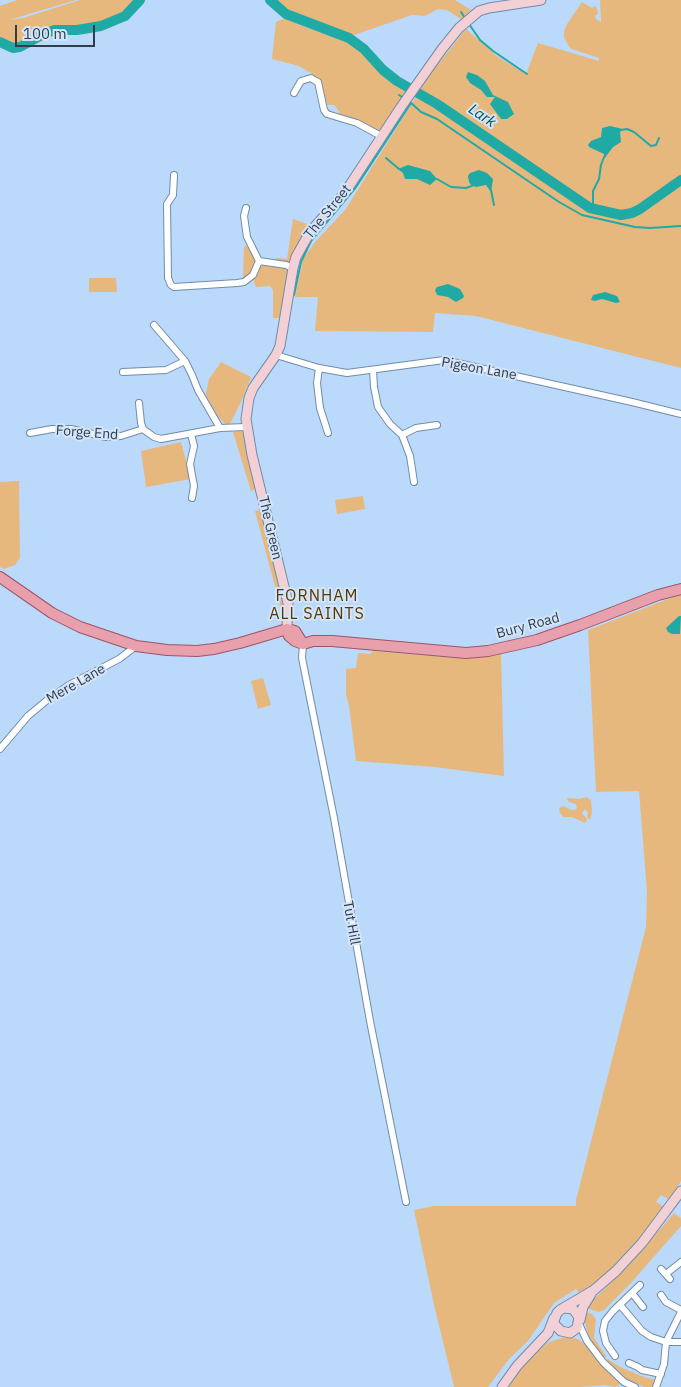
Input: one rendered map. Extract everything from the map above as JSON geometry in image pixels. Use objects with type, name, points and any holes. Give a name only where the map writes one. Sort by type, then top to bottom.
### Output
[{"type":"main road","name":"The Street","points":[[246,427],[247,410],[253,388],[276,355],[283,334],[293,268],[304,240],[344,194],[413,90],[450,38],[468,19],[479,11],[489,8],[541,0]]},
{"type":"main road","name":"The Green","points":[[246,427],[288,603],[287,629]]},
{"type":"main road","points":[[0,577],[52,613],[80,627],[136,646],[187,651],[214,649],[287,629],[289,636],[303,644]]},
{"type":"main road","name":"Bury Road","points":[[303,644],[332,641],[466,653],[488,651],[555,634],[658,595],[681,589]]},
{"type":"main road","points":[[502,1387],[517,1366],[548,1333],[557,1313],[594,1290],[616,1271],[642,1243],[681,1191]]},
{"type":"main road","points":[[531,1351],[555,1335],[574,1331],[579,1322],[583,1307],[594,1290]]},
{"type":"main road","points":[[564,1308],[576,1311],[579,1322]]},
{"type":"main road","points":[[555,1317],[554,1321],[558,1329],[568,1333]]},
{"type":"street","points":[[294,93],[301,81],[311,78],[318,82],[324,110],[327,114],[357,123],[382,136]]},
{"type":"street","points":[[174,175],[173,195],[166,204],[168,278],[171,285],[181,287],[244,282],[253,275],[259,261]]},
{"type":"street","points":[[246,208],[244,216],[245,225],[251,247],[259,261]]},
{"type":"street","points":[[259,261],[286,265],[293,268]]},
{"type":"street","points":[[154,325],[185,361],[198,390],[220,428]]},
{"type":"street","name":"Pigeon Lane","points":[[276,355],[319,368],[347,373],[444,360],[681,414]]},
{"type":"street","points":[[123,372],[166,370],[185,361]]},
{"type":"street","points":[[319,368],[320,408],[328,433]]},
{"type":"street","points":[[373,370],[378,407],[390,424],[402,434],[410,456],[414,482]]},
{"type":"street","points":[[139,404],[143,429],[154,437],[161,439],[220,428],[246,427]]},
{"type":"street","points":[[402,434],[416,428],[437,425]]},
{"type":"street","name":"Forge End","points":[[30,433],[52,429],[71,429],[106,436],[120,436],[143,429]]},
{"type":"street","points":[[191,434],[194,446],[190,464],[194,486],[192,498]]},
{"type":"street","name":"Tut Hill","points":[[303,644],[302,658],[334,818],[365,996],[406,1202]]},
{"type":"street","name":"Mere Lane","points":[[0,749],[28,716],[46,701],[68,685],[119,659],[136,646]]},
{"type":"street","points":[[661,1269],[668,1276],[681,1262]]},
{"type":"street","points":[[615,1356],[606,1343],[605,1321],[640,1286]]},
{"type":"street","points":[[632,1293],[643,1307]]},
{"type":"street","points":[[656,1387],[664,1364],[666,1342],[681,1311],[666,1302],[661,1295]]},
{"type":"street","points":[[620,1305],[642,1332],[666,1342],[681,1342]]},
{"type":"street","points":[[579,1322],[587,1341],[622,1384],[635,1387]]},
{"type":"street","points":[[568,1333],[587,1341]]},
{"type":"street","points":[[629,1363],[638,1366],[642,1370],[661,1374]]},
{"type":"shaded area","points":[[17,0],[76,0],[9,20],[23,18],[80,0],[146,0],[136,10],[105,27],[92,30],[61,31],[29,48],[16,50],[0,43],[0,6]]},
{"type":"shaded area","points":[[275,0],[455,0],[471,10],[461,19],[447,10],[438,9],[425,16],[412,15],[351,36],[303,20]]},
{"type":"shaded area","points":[[600,0],[681,0],[681,368],[476,316],[435,313],[433,332],[315,331],[318,297],[295,297],[303,259],[316,241],[345,210],[431,73],[466,29],[498,57],[526,74],[538,43],[599,61],[599,58],[569,47],[564,37],[564,31],[582,2],[592,8],[595,6],[598,14],[595,16],[596,19],[601,22]]},
{"type":"shaded area","points":[[285,18],[347,42],[369,59],[388,79],[409,92],[380,131],[355,119],[339,115],[339,111],[334,105],[327,105],[320,81],[311,73],[299,66],[272,59],[276,22]]},
{"type":"shaded area","points":[[468,72],[477,75],[485,81],[493,95],[508,102],[514,114],[507,119],[501,119],[490,104],[495,97],[487,97],[481,90],[470,83],[466,77]]},
{"type":"shaded area","points":[[610,126],[623,129],[620,132],[621,142],[613,147],[604,159],[604,154],[588,145],[591,141],[601,137],[602,128]]},
{"type":"shaded area","points":[[408,165],[430,171],[437,179],[430,185],[417,179],[405,179],[403,173],[398,169]]},
{"type":"shaded area","points":[[479,170],[487,173],[493,179],[491,192],[486,185],[476,187],[469,182],[468,176],[470,173]]},
{"type":"shaded area","points":[[293,219],[310,225],[303,235],[306,237],[291,260],[287,263],[276,261],[276,258],[287,259]]},
{"type":"shaded area","points":[[244,246],[250,247],[255,262],[253,271],[243,280]]},
{"type":"shaded area","points":[[264,264],[284,267],[289,273],[282,318],[273,318],[273,290],[270,286],[256,287],[253,279],[260,266]]},
{"type":"shaded area","points":[[89,278],[116,278],[117,292],[89,292]]},
{"type":"shaded area","points":[[448,284],[460,289],[464,296],[463,298],[456,302],[448,297],[437,295],[435,290],[437,287]]},
{"type":"shaded area","points":[[605,292],[617,296],[620,302],[616,303],[602,299],[591,300],[593,295]]},
{"type":"shaded area","points":[[221,362],[251,377],[241,402],[227,426],[208,406],[205,399],[209,379]]},
{"type":"shaded area","points":[[240,431],[244,433],[258,488],[251,491],[233,432]]},
{"type":"shaded area","points":[[181,442],[191,479],[146,487],[141,451]]},
{"type":"shaded area","points":[[19,481],[20,558],[15,565],[4,569],[0,567],[0,482]]},
{"type":"shaded area","points":[[363,496],[365,509],[337,514],[335,500]]},
{"type":"shaded area","points":[[263,509],[285,603],[283,613],[255,511]]},
{"type":"shaded area","points":[[681,594],[681,1181],[670,1200],[661,1195],[656,1202],[665,1207],[649,1228],[602,1278],[579,1293],[576,1289],[554,1303],[528,1341],[509,1359],[488,1387],[454,1387],[414,1210],[434,1206],[576,1206],[646,927],[647,892],[639,791],[596,792],[588,630]]},
{"type":"shaded area","points":[[681,616],[680,634],[668,632],[666,628]]},
{"type":"shaded area","points":[[373,651],[456,658],[501,654],[504,776],[435,767],[356,761],[346,695],[346,669],[356,668],[358,653],[370,654]]},
{"type":"shaded area","points":[[263,678],[271,705],[258,709],[251,681]]},
{"type":"shaded area","points":[[587,797],[591,801],[592,812],[590,820],[585,809],[582,813],[587,819],[585,823],[572,817],[563,817],[560,813],[559,808],[564,806],[571,810],[577,808],[576,804],[569,802],[568,798],[579,799]]},
{"type":"shaded area","points":[[674,1213],[681,1218],[681,1226],[630,1284],[604,1310],[599,1312],[587,1308],[622,1272]]},
{"type":"shaded area","points":[[586,1312],[592,1314],[596,1319],[594,1338],[606,1356],[604,1359],[588,1334],[585,1323]]},
{"type":"shaded area","points":[[570,1337],[578,1339],[587,1346],[620,1384],[616,1387],[605,1385],[506,1387],[509,1380],[535,1353],[549,1342]]},
{"type":"shaded area","points":[[608,1359],[620,1367],[657,1380],[654,1387],[644,1387],[623,1377],[606,1361]]},
{"type":"waterway","name":"Lark","points":[[0,42],[13,48],[20,47],[54,30],[77,30],[101,26],[125,16],[140,0]]},
{"type":"waterway","name":"Lark","points":[[270,0],[286,14],[349,38],[364,49],[383,70],[397,81],[437,104],[590,208],[621,215],[632,213],[681,180]]},
{"type":"waterway","points":[[461,12],[465,18]]},
{"type":"waterway","points":[[469,24],[480,40],[527,74]]},
{"type":"waterway","points":[[410,102],[421,112],[437,119],[559,202],[582,215],[635,227],[681,226]]},
{"type":"waterway","points":[[294,295],[301,262],[311,241],[356,187],[411,103]]},
{"type":"waterway","points":[[621,130],[627,129],[634,132],[651,146],[656,145],[659,138]]},
{"type":"waterway","points":[[591,208],[593,205],[593,191],[599,179],[604,157]]},
{"type":"waterway","points":[[386,158],[399,169]]},
{"type":"waterway","points":[[437,179],[451,187],[466,188],[474,185]]},
{"type":"waterway","points":[[491,190],[494,205]]},
{"type":"district","name":"FORNHAM ALL SAINTS","points":[[317,605]]}]
